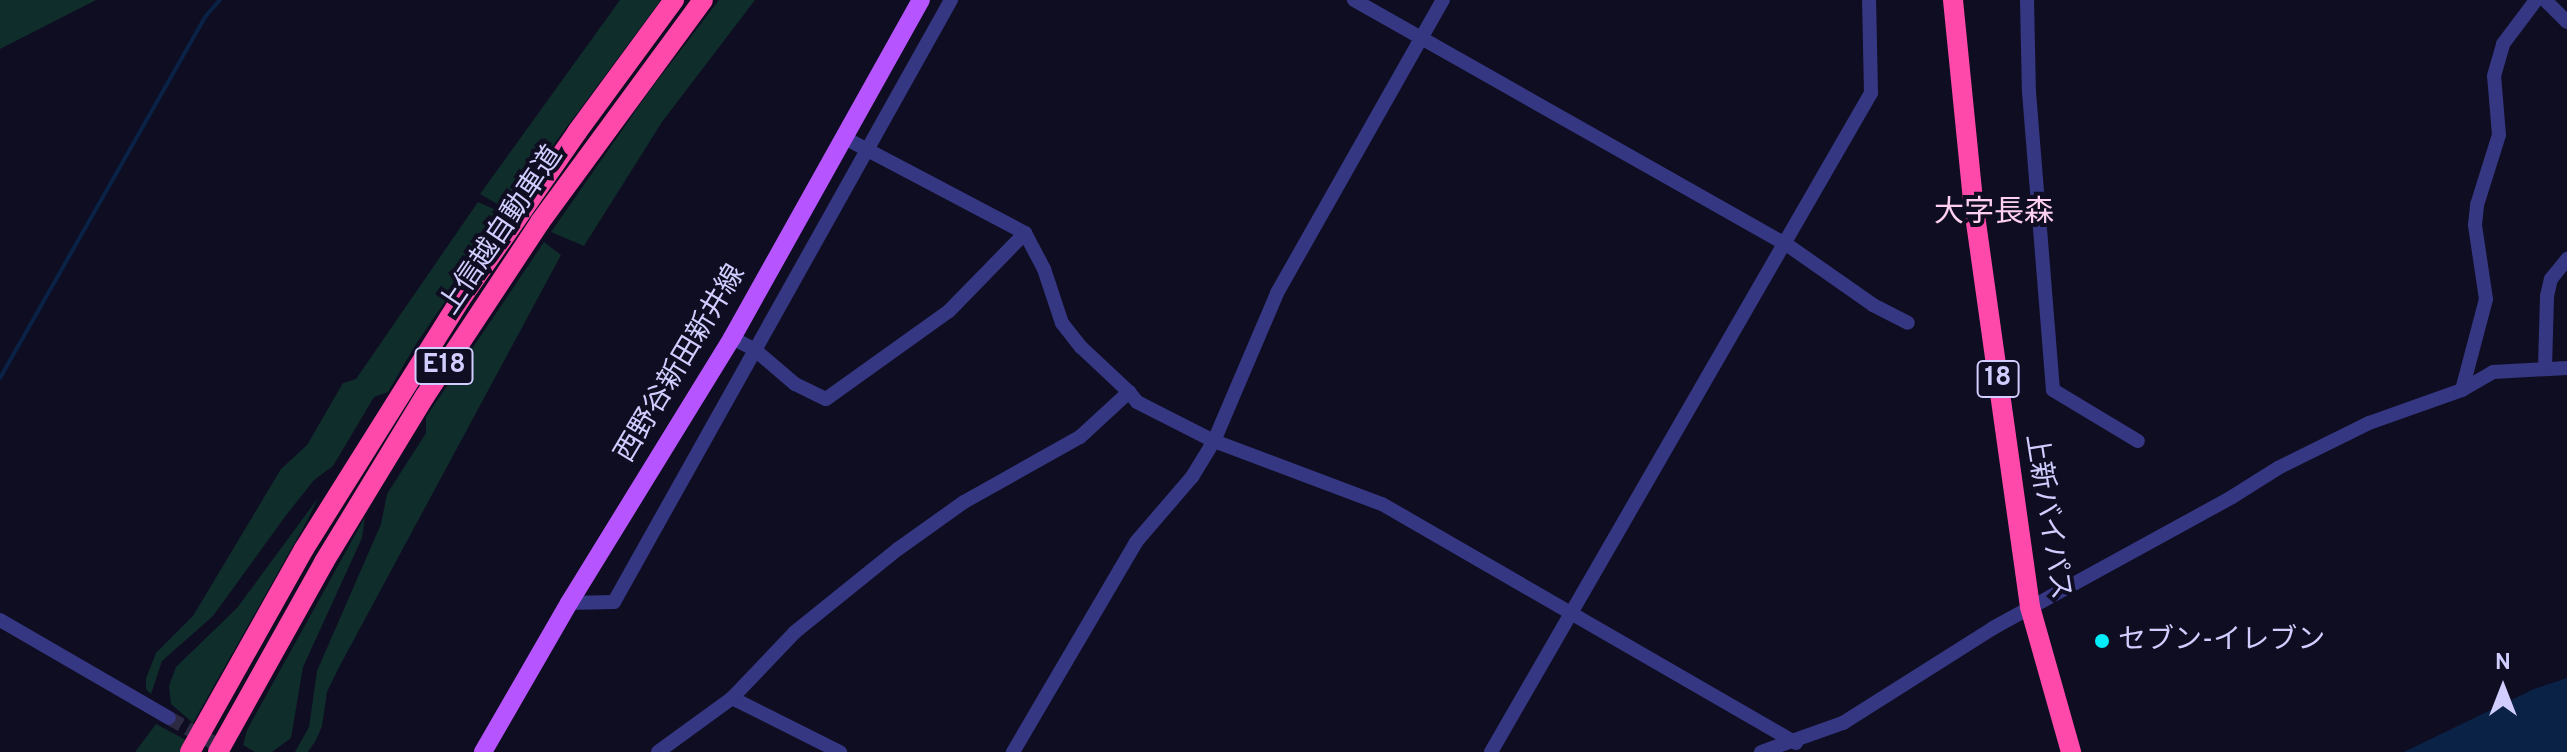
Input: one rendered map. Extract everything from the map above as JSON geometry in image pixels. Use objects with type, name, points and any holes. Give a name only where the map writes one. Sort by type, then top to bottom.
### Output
[{"type":"highway","name":"上信越自動車道","points":[[190,752],[304,549],[460,300],[674,0]]},
{"type":"highway","name":"上信越自動車道","points":[[218,752],[324,562],[425,396],[577,170],[703,0]]},
{"type":"highway","name":"上新バイパス","points":[[1953,0],[1973,201],[2030,607],[2071,752]]},
{"type":"main road","name":"西野谷新田新井線","points":[[487,750],[569,603],[732,338],[921,0]]},
{"type":"street","points":[[569,603],[614,602],[951,0]]},
{"type":"street","points":[[1354,0],[1786,244],[1873,305],[1908,323]]},
{"type":"street","points":[[1013,752],[1136,542],[1192,477],[1214,441],[1277,293],[1443,0]]},
{"type":"street","points":[[1491,752],[1871,93],[1869,0]]},
{"type":"street","points":[[2027,0],[2029,92],[2053,390],[2138,441]]},
{"type":"street","points":[[2462,390],[2486,299],[2475,225],[2477,205],[2499,135],[2494,76],[2503,44],[2536,0]]},
{"type":"street","points":[[2545,0],[2567,22]]},
{"type":"street","points":[[843,137],[1025,233],[1044,269],[1062,323],[1081,347],[1137,402],[1214,441],[1382,504],[1796,743]]},
{"type":"street","points":[[732,338],[754,349],[795,384],[826,399],[949,311],[1025,233]]},
{"type":"street","points":[[2545,368],[2547,296],[2551,279],[2567,259]]},
{"type":"street","points":[[1761,752],[1796,743],[1843,723],[2030,607],[2232,497],[2278,468],[2369,423],[2462,390],[2493,372],[2567,368]]},
{"type":"street","points":[[658,752],[732,698],[795,632],[898,549],[964,502],[1080,437],[1129,392]]},
{"type":"street","points":[[0,620],[169,718]]},
{"type":"street","points":[[732,698],[840,752]]},
{"type":"green space","points":[[0,0],[96,0],[0,49]]},
{"type":"green space","points":[[620,0],[661,0],[506,209],[480,194]]},
{"type":"green space","points":[[719,0],[755,0],[662,122],[584,246],[551,232],[648,93]]},
{"type":"green space","points":[[478,202],[505,214],[416,344],[388,392],[374,397],[333,466],[314,480],[213,616],[162,661],[151,694],[146,689],[146,678],[156,653],[193,616],[281,469],[307,445],[343,383],[356,379]]},
{"type":"green space","points":[[544,242],[561,255],[337,671],[327,692],[322,726],[316,740],[308,752],[295,752],[309,727],[317,671],[381,524],[387,494],[426,433],[426,417]]},
{"type":"green space","points":[[318,498],[193,723],[171,704],[169,686],[176,667],[237,608]]},
{"type":"green space","points":[[365,517],[362,538],[303,667],[291,738],[272,752],[255,752],[243,745],[247,730]]},
{"type":"green space","points":[[156,724],[186,740],[180,752],[135,752]]},
{"type":"water","points":[[2567,678],[2567,752],[2404,752],[2534,689]]},
{"type":"waterway","points":[[0,378],[205,17],[220,0]]},
{"type":"tunnel","points":[[169,718],[228,751]]},
{"type":"place","name":"セブン-イレブン","points":[[2102,641]]},
{"type":"district","name":"大字長森","points":[[1994,214]]}]
